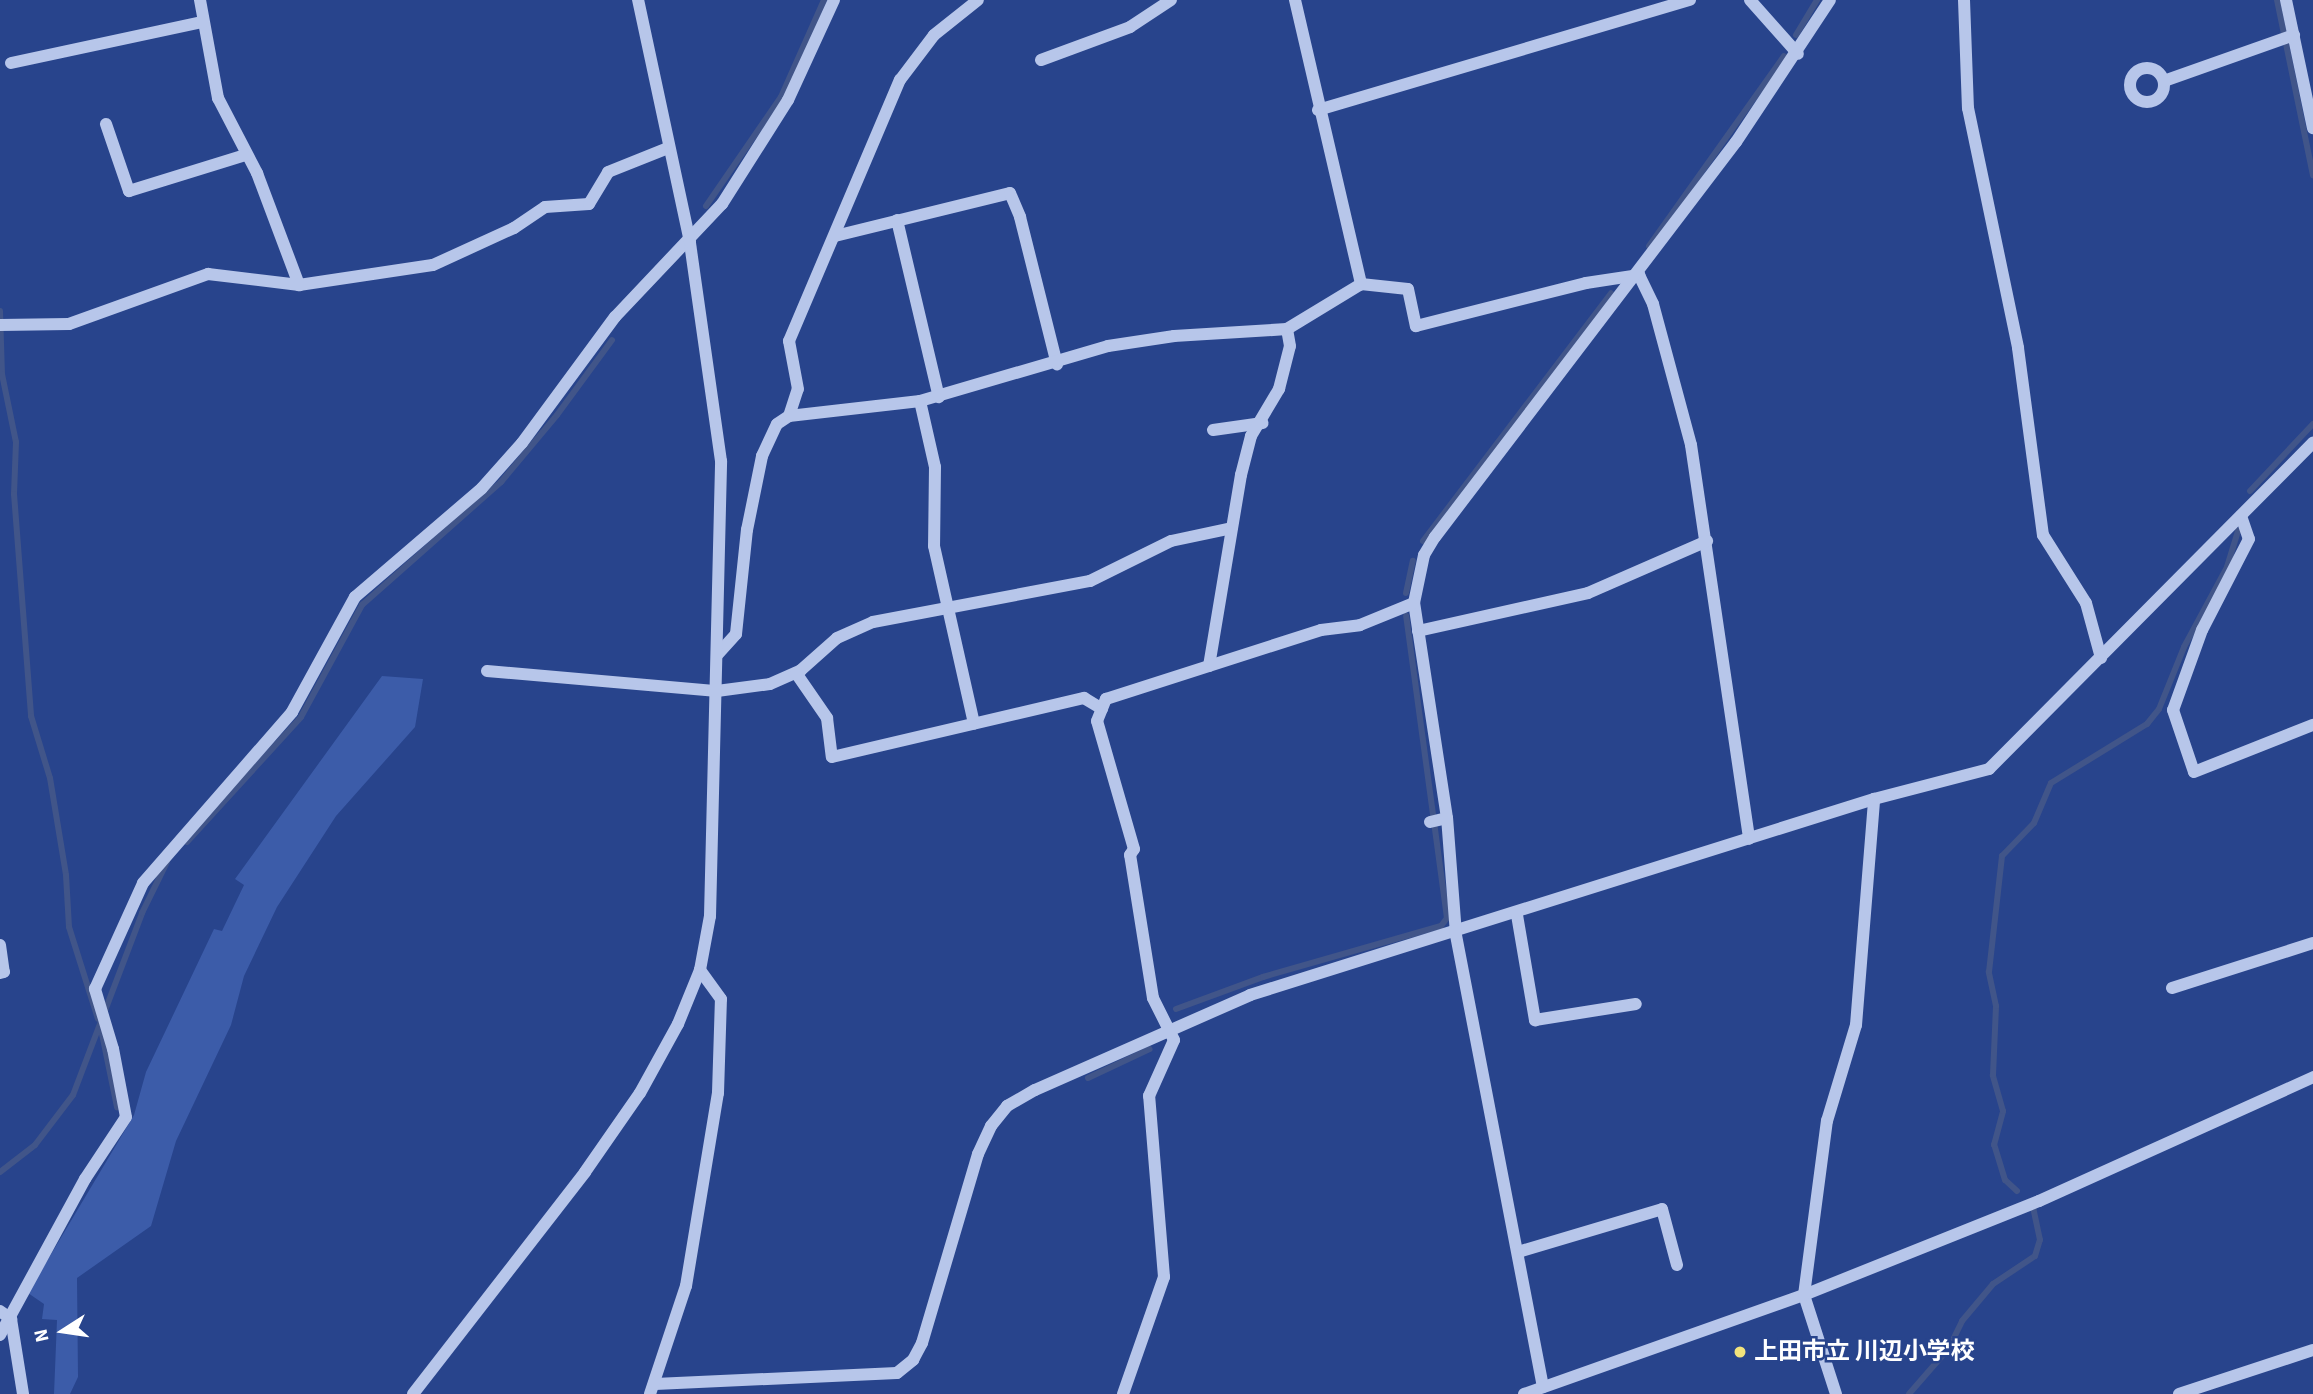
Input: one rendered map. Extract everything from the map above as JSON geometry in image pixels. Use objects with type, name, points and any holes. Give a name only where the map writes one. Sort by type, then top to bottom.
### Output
[{"type":"street","points":[[200,0],[218,98],[274,212],[299,285]]},
{"type":"street","points":[[413,1394],[585,1172],[640,1093],[678,1024],[700,970],[710,916],[721,461],[690,242],[638,0]]},
{"type":"street","points":[[0,1335],[85,1179],[126,1117],[105,1021],[95,989],[143,883],[292,712],[355,597],[482,488],[523,443],[615,317],[690,242],[722,204],[788,100],[834,0]]},
{"type":"street","points":[[789,416],[798,389],[789,341],[913,58],[978,0]]},
{"type":"street","points":[[1041,60],[1130,27],[1171,0]]},
{"type":"street","points":[[1295,0],[1318,110],[1360,284]]},
{"type":"street","points":[[1318,110],[1656,5],[1690,0]]},
{"type":"street","points":[[1750,0],[1798,54]]},
{"type":"street","points":[[1543,1387],[1456,934],[1439,820],[1414,603],[1424,555],[1435,537],[1639,275],[1798,54],[1830,0]]},
{"type":"street","points":[[1964,0],[1968,108],[2018,348],[2043,535],[2086,603],[2101,658]]},
{"type":"street","points":[[2286,0],[2313,128]]},
{"type":"street","points":[[11,63],[203,22]]},
{"type":"street","points":[[2164,81],[2292,36]]},
{"type":"street","points":[[106,124],[129,191],[245,155]]},
{"type":"street","points":[[5,325],[69,324],[208,274],[299,285],[450,260],[545,207],[589,204],[608,172],[668,148]]},
{"type":"street","points":[[835,236],[1010,192],[1020,217],[1057,364]]},
{"type":"street","points":[[897,220],[939,397]]},
{"type":"street","points":[[718,653],[736,634],[747,530],[762,456],[777,424],[789,416],[939,397],[1057,364],[1108,346],[1174,336],[1287,329],[1360,284],[1408,289],[1416,326],[1586,283],[1639,275]]},
{"type":"street","points":[[1639,275],[1653,304],[1691,445],[1707,541],[1722,679],[1749,839]]},
{"type":"street","points":[[1209,666],[1232,528],[1251,436],[1263,423],[1279,389],[1290,346],[1287,329]]},
{"type":"street","points":[[920,401],[935,467],[933,546],[974,724]]},
{"type":"street","points":[[1213,430],[1263,423]]},
{"type":"street","points":[[700,970],[720,999],[718,1093],[686,1286],[653,1389],[897,1373],[913,1360],[922,1343],[978,1154],[1007,1105],[1169,1028],[1250,995],[1517,915],[1874,800],[1989,769],[2313,443]]},
{"type":"street","points":[[2241,516],[2249,539],[2202,630],[2173,710],[2194,772],[2313,725]]},
{"type":"street","points":[[487,671],[717,691],[770,684],[796,673],[851,631],[949,608],[1090,581],[1171,541],[1232,528]]},
{"type":"street","points":[[1418,631],[1588,593],[1707,541]]},
{"type":"street","points":[[1123,1394],[1164,1277],[1149,1096],[1174,1040],[1153,998],[1130,855],[1134,849],[1097,721],[1106,699],[1321,630],[1360,625],[1414,603]]},
{"type":"street","points":[[796,673],[827,718],[832,757],[1084,698],[1102,709]]},
{"type":"street","points":[[1836,1394],[1804,1295],[1827,1121],[1856,1025],[1874,800]]},
{"type":"street","points":[[1517,915],[1535,1020],[1636,1004]]},
{"type":"street","points":[[2172,988],[2313,943]]},
{"type":"street","points":[[0,946],[4,972],[0,973]]},
{"type":"street","points":[[1524,1394],[1804,1295],[2039,1201],[2313,1077]]},
{"type":"street","points":[[1518,1252],[1662,1209],[1677,1265]]},
{"type":"street","points":[[0,1311],[11,1319],[23,1394]]},
{"type":"street","points":[[2179,1394],[2313,1350]]},
{"type":"shaded area","points":[[382,676],[423,679],[415,727],[336,816],[277,907],[244,976],[231,1025],[176,1141],[151,1226],[77,1278],[78,1377],[70,1394],[54,1394],[57,1320],[42,1319],[44,1304],[28,1293],[134,1115],[146,1072],[214,929],[222,931],[244,885],[235,879]]},
{"type":"waterway","points":[[706,206],[781,97],[824,0]]},
{"type":"waterway","points":[[1796,35],[1817,0]]},
{"type":"waterway","points":[[2277,0],[2313,175]]},
{"type":"waterway","points":[[1649,246],[1784,56]]},
{"type":"waterway","points":[[1423,541],[1611,293]]},
{"type":"waterway","points":[[0,311],[2,374],[16,442],[14,494],[31,716],[50,778],[66,875],[69,927],[98,1019]]},
{"type":"waterway","points":[[187,842],[301,717],[362,605],[501,482],[557,415],[612,340]]},
{"type":"waterway","points":[[2250,491],[2313,424]]},
{"type":"waterway","points":[[2017,1191],[2005,1180],[1994,1145],[2003,1111],[1993,1075],[1996,1006],[1989,972],[2002,856],[2034,823],[2051,783],[2147,724],[2159,709],[2184,647],[2227,567],[2238,531]]},
{"type":"waterway","points":[[1406,593],[1413,561]]},
{"type":"waterway","points":[[1176,1009],[1263,977],[1441,926],[1447,918],[1406,616]]},
{"type":"waterway","points":[[0,1172],[35,1145],[73,1095],[142,913],[167,862]]},
{"type":"waterway","points":[[101,1029],[117,1107]]},
{"type":"waterway","points":[[1088,1078],[1150,1049]]},
{"type":"waterway","points":[[1909,1394],[1949,1348],[1962,1321],[1993,1284],[2035,1256],[2040,1240],[2033,1208]]},
{"type":"place","name":"上田市立 川辺小学校","points":[[1740,1352]]}]
